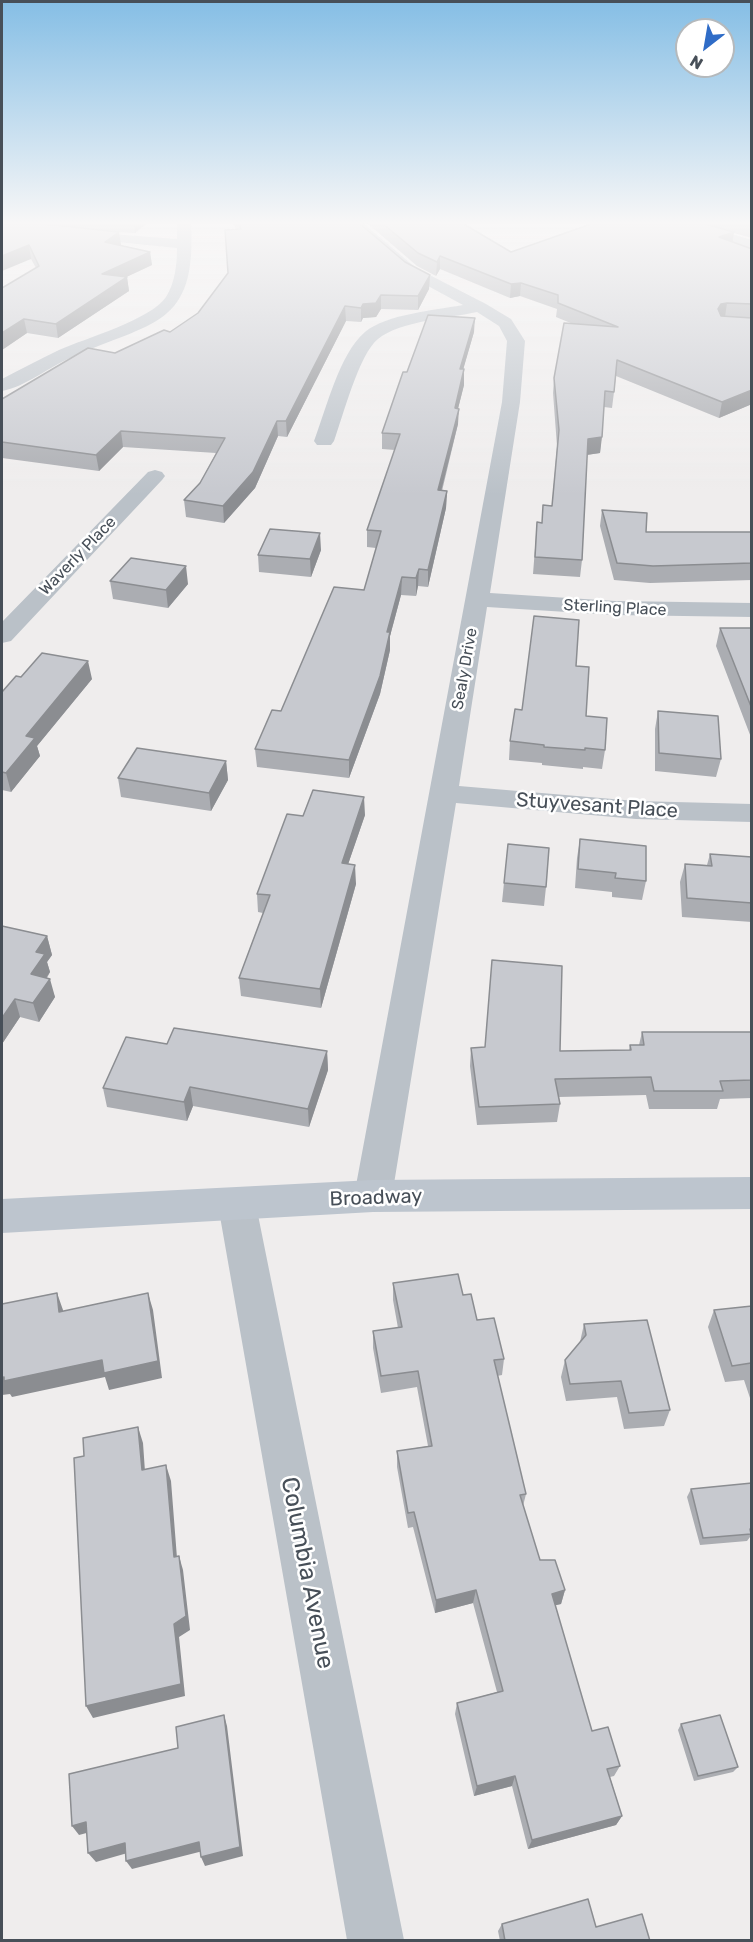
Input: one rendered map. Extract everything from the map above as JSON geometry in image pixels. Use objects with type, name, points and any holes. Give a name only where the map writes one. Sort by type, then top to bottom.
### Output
[{"type":"main road","name":"Broadway","points":[[2,1216],[373,1196],[752,1192]]},
{"type":"street","points":[[2,386],[65,354],[156,314]]},
{"type":"street","points":[[324,441],[357,355],[370,337],[390,327],[450,314]]},
{"type":"street","name":"Sealy Drive","points":[[373,1196],[511,402],[516,341],[505,324],[490,314]]},
{"type":"street","name":"Waverly Place","points":[[2,636],[155,476]]},
{"type":"street","name":"Sterling Place","points":[[478,599],[585,608],[664,611],[752,610]]},
{"type":"street","name":"Stuyvesant Place","points":[[443,794],[682,814],[752,813]]},
{"type":"street","name":"Columbia Avenue","points":[[237,1205],[376,1941]]},
{"type":"building","points":[[2,314],[72,314],[56,324],[24,319],[2,333]]},
{"type":"building","points":[[197,314],[341,314],[286,421],[277,421],[253,472],[223,506],[184,500],[200,483],[225,438],[121,431],[96,455],[2,442],[2,399],[88,348],[115,353],[164,330],[170,332]]},
{"type":"building","points":[[585,314],[720,314],[721,316],[752,318],[752,390],[722,402],[617,360],[614,392],[605,391],[602,437],[588,439],[582,560],[535,557],[537,522],[542,523],[543,505],[552,506],[559,430],[554,378],[564,323],[618,327]]},
{"type":"building","points":[[428,315],[475,318],[460,369],[464,369],[455,408],[459,409],[438,490],[447,491],[428,570],[419,569],[416,578],[402,577],[387,632],[390,632],[380,676],[349,760],[255,749],[272,710],[281,711],[334,587],[364,590],[381,531],[367,530],[400,434],[382,433],[403,372],[407,372]]},
{"type":"building","points":[[602,510],[647,513],[646,532],[752,532],[752,563],[653,566],[617,563]]},
{"type":"building","points":[[270,529],[320,533],[310,559],[258,555]]},
{"type":"building","points":[[131,558],[186,566],[166,590],[110,581]]},
{"type":"building","points":[[534,616],[579,620],[576,666],[589,667],[586,716],[607,718],[605,750],[544,747],[544,745],[510,741],[515,709],[522,710]]},
{"type":"building","points":[[720,628],[752,628],[752,709]]},
{"type":"building","points":[[42,653],[88,661],[26,736],[35,738],[6,773],[2,772],[2,692],[16,676],[21,677]]},
{"type":"building","points":[[658,711],[718,716],[721,759],[659,753]]},
{"type":"building","points":[[137,748],[226,761],[209,793],[118,778]]},
{"type":"building","points":[[313,790],[364,797],[342,863],[355,865],[320,989],[239,978],[270,895],[257,894],[287,814],[303,816]]},
{"type":"building","points":[[580,839],[646,846],[646,881],[615,878],[616,873],[578,869]]},
{"type":"building","points":[[508,844],[549,848],[546,887],[504,883]]},
{"type":"building","points":[[710,854],[752,857],[752,903],[687,898],[685,864],[712,866]]},
{"type":"building","points":[[2,926],[47,936],[36,952],[45,954],[31,974],[50,979],[33,1003],[15,999],[2,1018]]},
{"type":"building","points":[[492,960],[562,966],[560,1051],[631,1050],[630,1045],[644,1045],[642,1032],[752,1032],[752,1080],[720,1081],[723,1091],[654,1091],[651,1077],[555,1079],[560,1104],[479,1107],[471,1048],[485,1047]]},
{"type":"building","points":[[174,1028],[327,1051],[308,1109],[190,1087],[184,1102],[103,1088],[126,1037],[167,1044]]},
{"type":"building","points":[[458,1274],[463,1295],[471,1294],[477,1320],[494,1318],[504,1359],[494,1360],[526,1494],[520,1495],[540,1560],[555,1560],[565,1590],[552,1594],[592,1731],[608,1727],[620,1766],[607,1769],[622,1816],[532,1840],[515,1776],[477,1786],[457,1703],[503,1691],[476,1590],[436,1600],[414,1512],[408,1513],[397,1451],[432,1446],[418,1371],[381,1376],[373,1331],[402,1327],[393,1283]]},
{"type":"building","points":[[57,1293],[59,1312],[148,1293],[158,1361],[104,1373],[102,1360],[4,1381],[4,1377],[2,1378],[2,1304]]},
{"type":"building","points":[[752,1306],[752,1365],[751,1363],[732,1366],[714,1310]]},
{"type":"building","points":[[647,1320],[670,1410],[629,1413],[621,1381],[570,1384],[565,1360],[586,1335],[584,1324]]},
{"type":"building","points":[[138,1427],[142,1470],[166,1465],[174,1557],[179,1556],[186,1616],[174,1624],[181,1684],[86,1706],[74,1458],[84,1456],[83,1438]]},
{"type":"building","points":[[752,1483],[751,1534],[703,1538],[691,1489]]},
{"type":"building","points":[[224,1715],[240,1847],[201,1857],[199,1842],[126,1861],[125,1843],[88,1853],[86,1822],[72,1826],[69,1774],[178,1748],[176,1727]]},
{"type":"building","points":[[720,1715],[738,1767],[698,1776],[681,1724]]},
{"type":"building","points":[[588,1899],[596,1927],[642,1914],[650,1941],[505,1941],[502,1924]]}]
